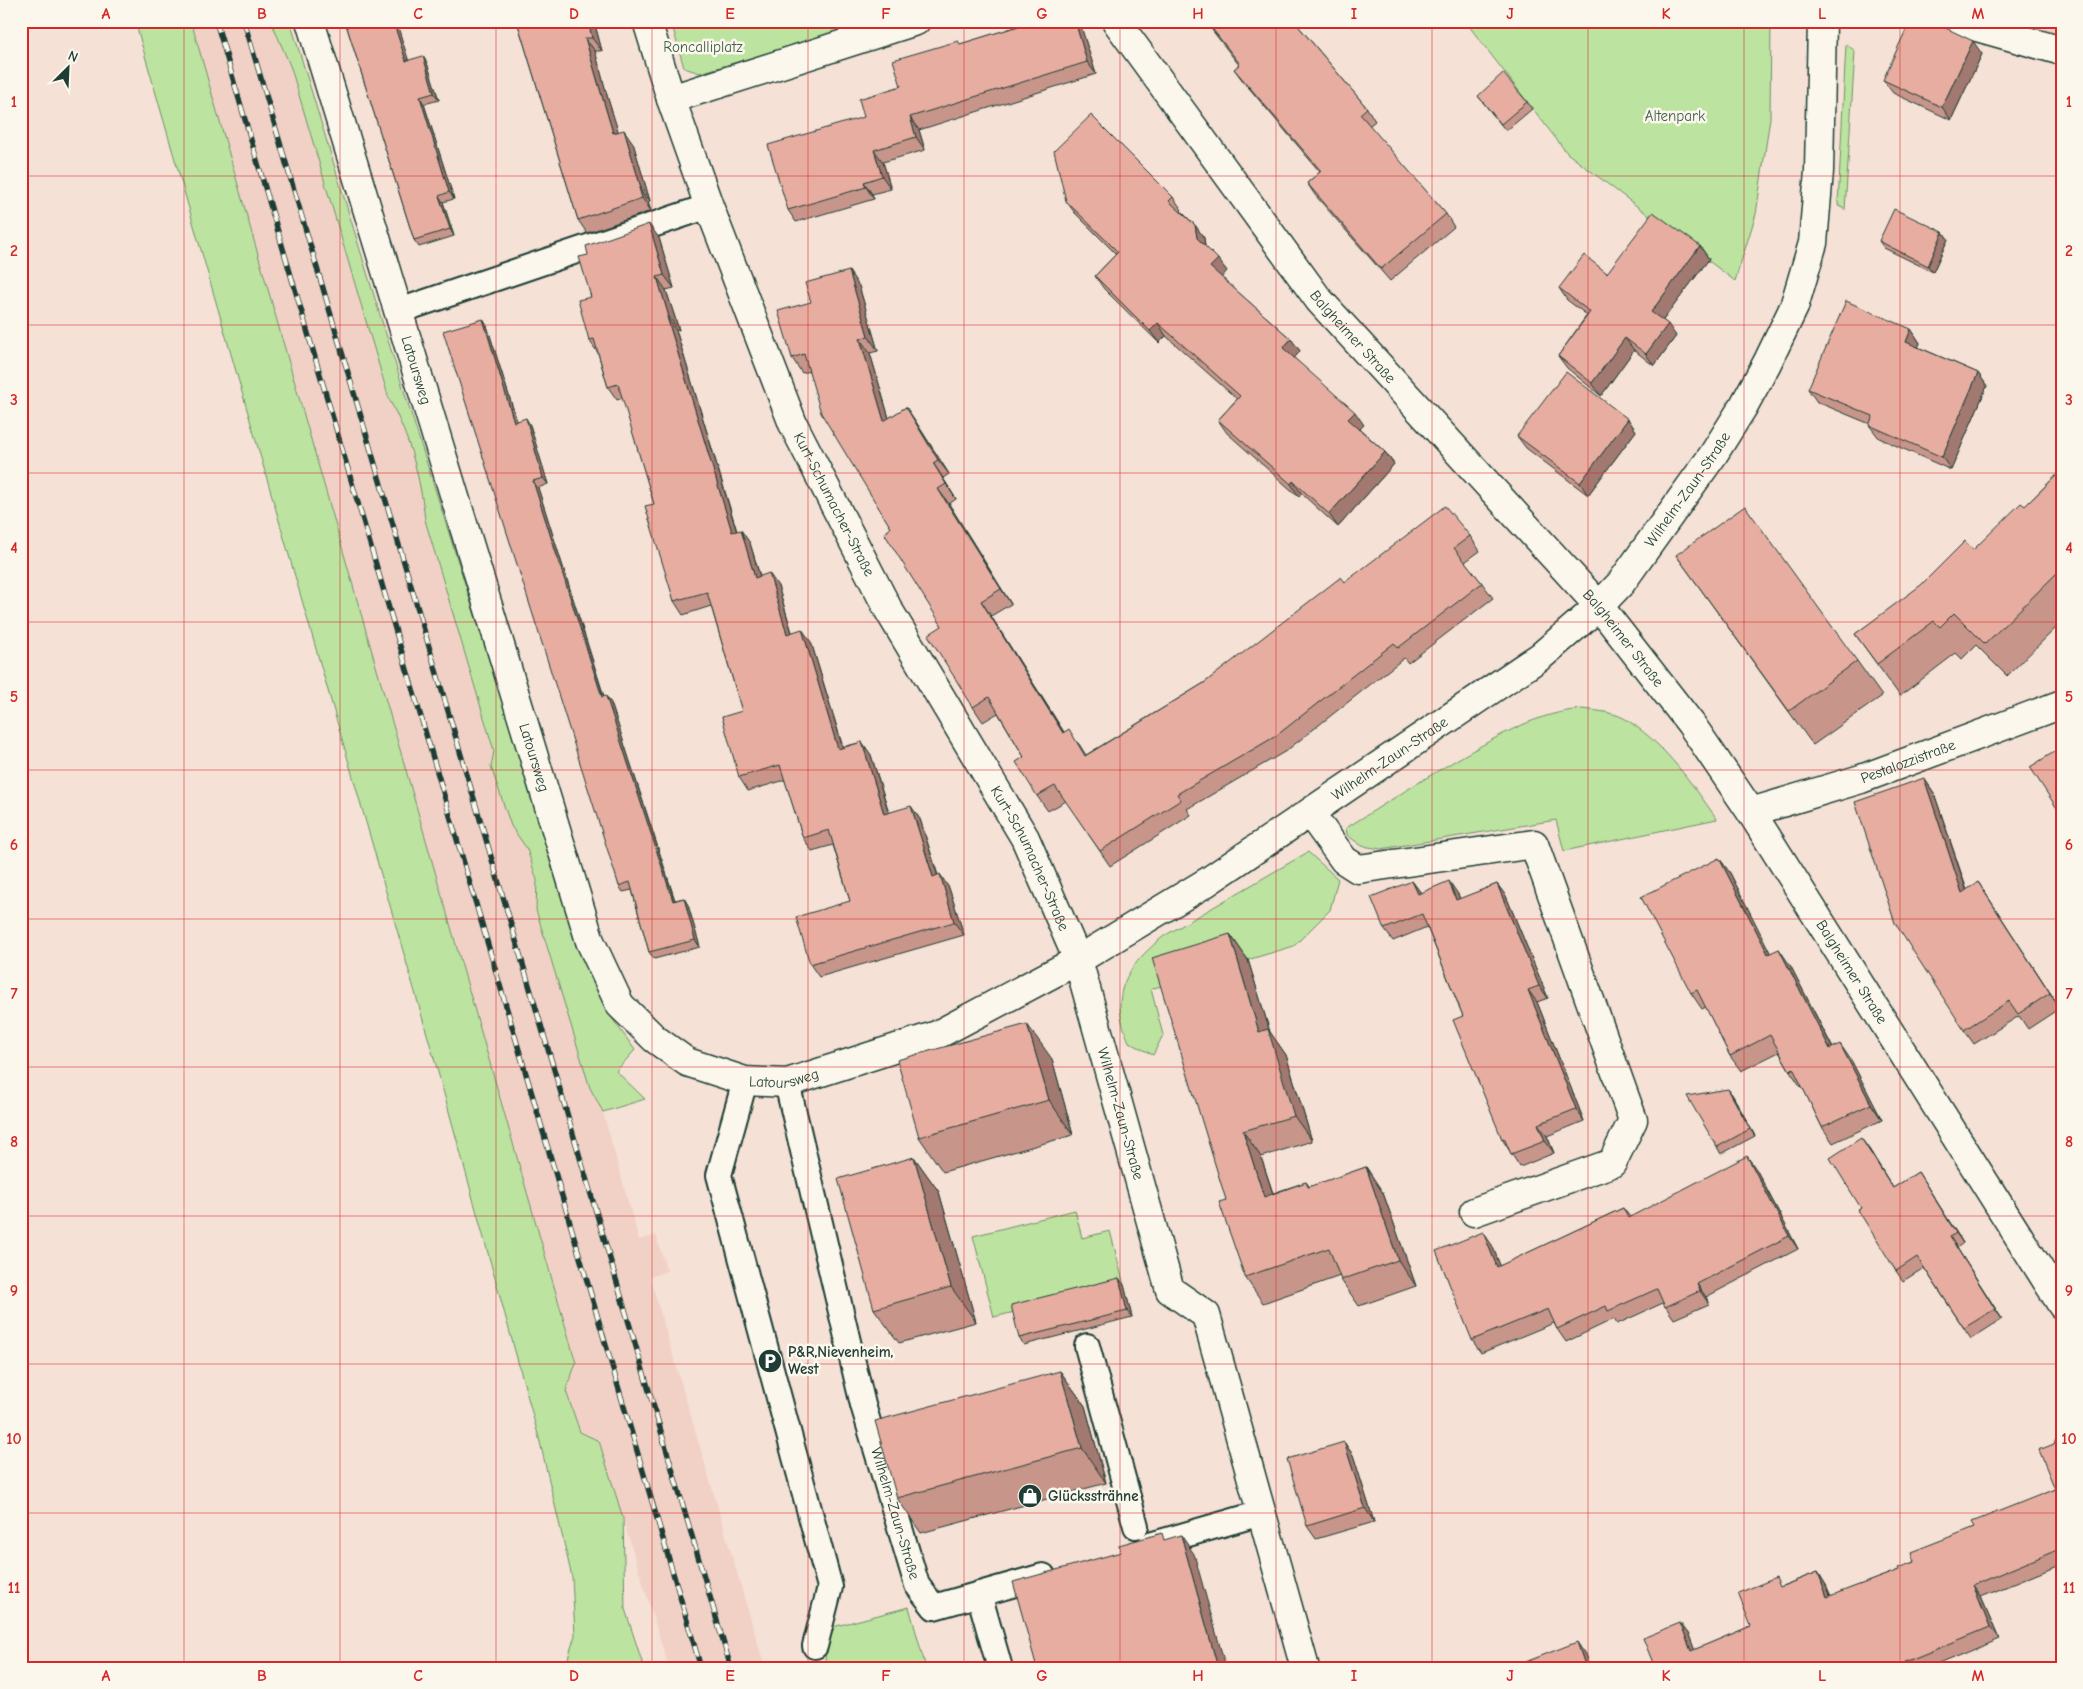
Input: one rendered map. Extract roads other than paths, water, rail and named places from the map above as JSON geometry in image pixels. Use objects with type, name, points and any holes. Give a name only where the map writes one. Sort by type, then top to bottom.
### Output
[{"type":"street","name":"Latoursweg","points":[[310,21],[590,941],[620,1005],[655,1039],[687,1062],[745,1081],[787,1083],[937,1035],[1078,960]]},
{"type":"street","name":"Kurt-Schumacher-Straße","points":[[647,21],[671,99],[709,206],[793,424],[888,609],[1025,838],[1078,960]]},
{"type":"street","points":[[671,99],[916,21]]},
{"type":"street","name":"Balgheimer Straße","points":[[1116,21],[1319,300],[1599,606],[1691,724],[1751,812],[2062,1305]]},
{"type":"street","name":"Wilhelm-Zaun-Straße","points":[[1305,1668],[1206,1315],[1170,1290],[1078,960],[1207,882],[1542,656],[1599,606],[1621,583],[1713,455],[1763,370],[1794,307],[1813,243],[1819,172],[1822,21]]},
{"type":"street","points":[[1956,21],[2062,52]]},
{"type":"street","name":"Pestalozzistraße","points":[[1751,812],[1861,779],[2062,704]]},
{"type":"street","points":[[1310,813],[1344,860],[1358,869],[1534,844],[1633,1120],[1612,1163],[1474,1212]]},
{"type":"lane","points":[[399,311],[709,206]]},
{"type":"lane","points":[[745,1081],[719,1175],[830,1588],[815,1646]]},
{"type":"lane","name":"Wilhelm-Zaun-Straße","points":[[787,1083],[863,1405],[917,1585],[934,1607],[1062,1570]]},
{"type":"lane","points":[[1087,1346],[1136,1526]]},
{"type":"lane","points":[[1126,1552],[1261,1513]]},
{"type":"lane","points":[[979,1594],[1000,1668]]},
{"type":"railway","points":[[216,21],[701,1668]]},
{"type":"railway","points":[[244,21],[731,1668]]},
{"type":"place","name":"P&R,Nievenheim, West","points":[[770,1361]]},
{"type":"place","name":"Glückssträhne","points":[[1030,1496]]},
{"type":"park label","name":"Roncalliplatz","points":[[703,47]]},
{"type":"park label","name":"Altenpark","points":[[1675,116]]}]
